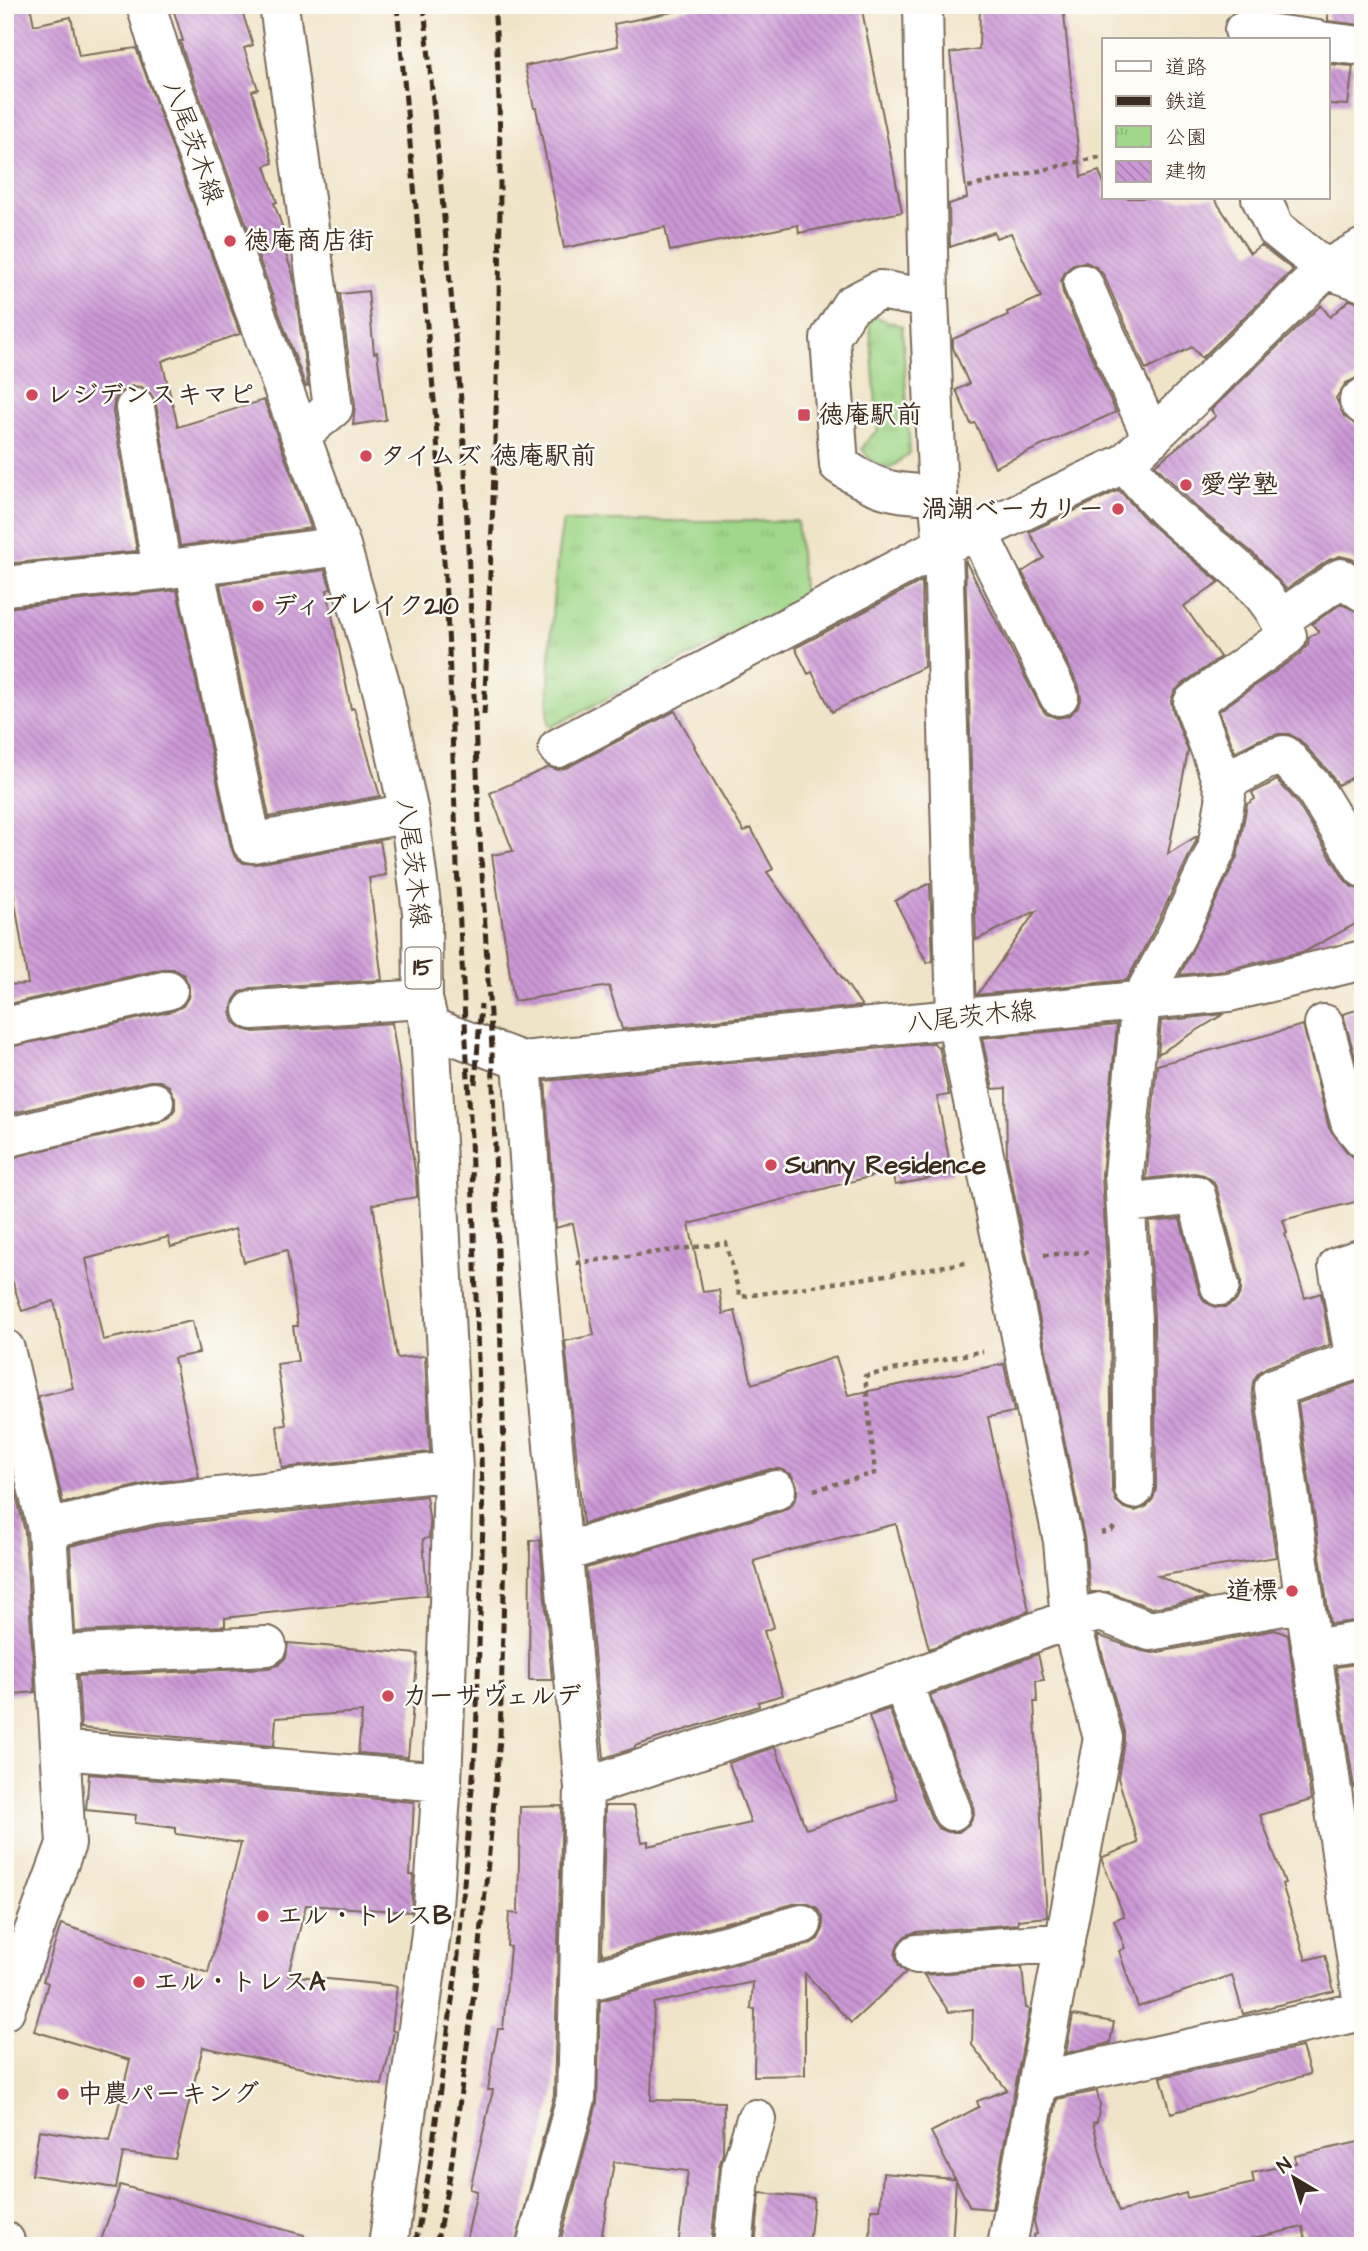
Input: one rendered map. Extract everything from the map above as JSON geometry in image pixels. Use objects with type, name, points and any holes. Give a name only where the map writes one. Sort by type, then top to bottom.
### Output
[{"type":"street","name":"八尾茨木線","points":[[146,5],[163,61],[341,546],[383,693],[409,813],[422,912],[426,1013],[522,1060],[1229,992],[1363,960]]},
{"type":"street","points":[[279,5],[333,408],[300,435]]},
{"type":"street","points":[[923,5],[929,299],[937,495],[960,538],[1059,696]]},
{"type":"street","points":[[1244,25],[1312,38]]},
{"type":"street","points":[[1262,200],[1275,228],[1326,269],[1363,282]]},
{"type":"street","points":[[558,748],[960,538],[1138,451],[1326,269],[1363,248]]},
{"type":"street","points":[[1083,284],[1138,451],[1166,508],[1260,591],[1281,619],[1287,636],[1193,703],[1226,796],[1217,848],[1176,936],[1141,1000],[1124,1174],[1132,1320],[1134,1489]]},
{"type":"street","points":[[929,299],[880,290],[851,305],[830,338],[839,465],[866,482],[895,493],[937,495]]},
{"type":"street","points":[[1363,398],[1359,401],[1363,405]]},
{"type":"street","points":[[135,408],[252,843],[409,813]]},
{"type":"street","points":[[960,538],[956,1018],[1063,1541],[1070,1619],[1103,1738],[1007,2246]]},
{"type":"street","points":[[5,586],[178,568],[341,546]]},
{"type":"street","points":[[1281,619],[1341,578],[1363,592]]},
{"type":"street","points":[[1222,784],[1264,761],[1284,755],[1314,788],[1363,868]]},
{"type":"street","points":[[5,1027],[168,990]]},
{"type":"street","points":[[253,1010],[426,1013],[453,1471],[442,1782],[431,1933],[388,2246]]},
{"type":"street","points":[[1324,1024],[1350,1122],[1363,1138]]},
{"type":"street","points":[[522,1060],[537,1269],[584,1788],[576,2098],[536,2246]]},
{"type":"street","points":[[5,1138],[154,1102]]},
{"type":"street","points":[[1126,1203],[1196,1195],[1220,1286]]},
{"type":"street","points":[[1363,1258],[1338,1266],[1359,1370],[1273,1388],[1311,1649],[1354,1881],[1363,2005]]},
{"type":"street","points":[[5,1349],[47,1529],[66,1844],[6,2004]]},
{"type":"street","points":[[47,1529],[154,1504],[453,1471]]},
{"type":"street","points":[[564,1552],[776,1490]]},
{"type":"street","points":[[584,1788],[902,1682],[1070,1619],[1101,1612],[1150,1632],[1304,1602]]},
{"type":"street","points":[[1311,1649],[1363,1642]]},
{"type":"street","points":[[55,1656],[267,1646]]},
{"type":"street","points":[[902,1682],[952,1811]]},
{"type":"street","points":[[61,1751],[442,1782]]},
{"type":"street","points":[[579,1984],[802,1924]]},
{"type":"street","points":[[917,1954],[1065,1942]]},
{"type":"street","points":[[1038,2081],[1363,2011]]},
{"type":"street","points":[[733,2246],[741,2169],[756,2119]]},
{"type":"path","points":[[927,196],[1102,156]]},
{"type":"path","points":[[537,1269],[726,1243],[740,1297],[1004,1257],[1128,1250]]},
{"type":"path","points":[[776,1490],[797,1495],[875,1473],[865,1376],[1022,1343]]},
{"type":"path","points":[[1063,1541],[1112,1530],[1134,1489]]},
{"type":"green space","points":[[869,315],[902,326],[910,453],[889,469],[873,463],[862,449],[878,430]]},
{"type":"green space","points":[[563,521],[797,521],[804,598],[551,727],[548,724],[552,622]]},
{"type":"building","points":[[5,5],[30,5],[34,25],[71,17],[79,56],[136,48],[240,334],[162,361],[178,427],[264,400],[311,528],[180,546],[156,404],[151,394],[142,387],[132,386],[121,392],[114,401],[113,412],[137,551],[5,564]]},
{"type":"building","points":[[172,5],[240,5],[253,45],[244,48],[258,89],[252,91],[273,163],[265,166],[286,238],[281,240],[293,275],[308,386],[306,387],[184,54],[180,41],[183,41]]},
{"type":"building","points":[[706,5],[861,5],[902,212],[799,233],[798,225],[670,251],[665,227],[564,248],[525,66],[618,46],[614,24]]},
{"type":"building","points":[[980,5],[1063,5],[1081,177],[1099,171],[1102,179],[1102,200],[1215,200],[1250,253],[1261,245],[1293,270],[1202,358],[1192,347],[1146,370],[1103,274],[1086,262],[1073,264],[1061,281],[1063,293],[1116,412],[995,467],[956,390],[969,384],[953,348],[953,339],[1041,297],[1011,233],[996,238],[994,232],[950,247],[949,204],[967,198],[950,53],[979,49]]},
{"type":"building","points":[[1328,5],[1362,5],[1360,25],[1328,21]]},
{"type":"building","points":[[1330,64],[1353,66],[1348,105],[1330,104]]},
{"type":"building","points":[[368,291],[374,353],[377,352],[386,420],[353,425],[355,405],[340,294]]},
{"type":"building","points":[[1349,300],[1363,303],[1363,375],[1346,383],[1336,398],[1344,416],[1363,430],[1363,566],[1340,556],[1329,560],[1286,589],[1255,555],[1195,506],[1155,465],[1216,416],[1211,410],[1321,305],[1330,317]]},
{"type":"building","points":[[1119,490],[1150,524],[1219,582],[1184,606],[1220,657],[1180,686],[1171,701],[1188,751],[1168,854],[1197,836],[1196,841],[1127,980],[977,995],[1036,911],[976,940],[965,560],[1040,706],[1046,714],[1057,718],[1068,716],[1077,708],[1081,698],[1079,687],[1022,572],[1044,558],[1029,532]]},
{"type":"building","points":[[325,570],[331,589],[327,590],[351,709],[354,708],[380,796],[269,817],[220,584]]},
{"type":"building","points":[[922,581],[924,667],[832,712],[812,672],[808,674],[795,648]]},
{"type":"building","points":[[177,590],[235,857],[244,863],[256,864],[380,841],[386,875],[369,878],[382,980],[251,988],[240,992],[234,1000],[231,1012],[234,1022],[243,1029],[254,1032],[392,1023],[417,1197],[373,1204],[397,1358],[425,1356],[430,1452],[282,1468],[277,1426],[286,1425],[277,1364],[298,1361],[293,1326],[298,1326],[287,1250],[244,1262],[235,1229],[171,1247],[168,1237],[86,1259],[103,1340],[192,1321],[199,1353],[174,1358],[199,1477],[149,1483],[63,1503],[38,1396],[73,1388],[54,1301],[22,1311],[5,1258],[5,1159],[159,1123],[170,1117],[175,1109],[175,1098],[169,1086],[160,1081],[149,1081],[5,1115],[5,1048],[173,1011],[183,1006],[189,996],[189,986],[184,975],[174,969],[163,969],[5,1005],[5,985],[28,984],[12,883],[5,883],[5,608]]},
{"type":"building","points":[[1341,604],[1363,614],[1363,772],[1338,785],[1300,740],[1289,734],[1258,740],[1235,752],[1219,711],[1300,654],[1308,644],[1309,637],[1319,632],[1312,624]]},
{"type":"building","points":[[675,711],[744,832],[751,828],[773,869],[767,872],[862,1006],[622,1029],[609,986],[514,1001],[492,855],[513,851],[490,793],[549,767],[558,770],[568,767]]},
{"type":"building","points":[[1277,780],[1296,801],[1344,879],[1352,887],[1363,890],[1363,920],[1306,951],[1225,970],[1180,975],[1237,857],[1247,804],[1255,799],[1252,793]]},
{"type":"building","points":[[930,883],[933,961],[927,963],[895,901]]},
{"type":"building","points":[[1363,1008],[1363,1085],[1343,1014]]},
{"type":"building","points":[[1224,1014],[1158,1054],[1161,1021]]},
{"type":"building","points":[[1117,1025],[1102,1175],[1110,1321],[1112,1489],[1116,1501],[1124,1508],[1135,1511],[1146,1507],[1153,1499],[1156,1489],[1154,1320],[1149,1222],[1180,1219],[1199,1292],[1205,1302],[1215,1307],[1226,1307],[1236,1301],[1241,1291],[1241,1280],[1213,1181],[1194,1173],[1146,1179],[1157,1065],[1303,1025],[1329,1128],[1347,1152],[1355,1158],[1363,1159],[1363,1200],[1283,1220],[1305,1298],[1321,1293],[1330,1345],[1267,1367],[1258,1373],[1253,1382],[1252,1391],[1276,1557],[1158,1576],[1207,1598],[1152,1608],[1109,1592],[1090,1592],[1084,1537],[1007,1159],[1006,1088],[993,1089],[982,1038]]},
{"type":"building","points":[[934,1043],[938,1048],[939,1046],[949,1095],[937,1097],[952,1174],[895,1185],[892,1171],[689,1224],[703,1292],[719,1290],[723,1314],[735,1311],[752,1384],[836,1357],[848,1395],[1004,1364],[1014,1412],[988,1417],[1029,1611],[929,1649],[896,1524],[754,1561],[774,1627],[764,1631],[783,1695],[758,1702],[759,1706],[604,1758],[586,1568],[782,1511],[792,1505],[797,1494],[797,1485],[791,1474],[780,1469],[770,1469],[583,1524],[565,1341],[594,1335],[573,1223],[556,1228],[545,1081]]},
{"type":"building","points":[[1363,1380],[1363,1620],[1330,1624],[1298,1403]]},
{"type":"building","points":[[5,1446],[25,1532],[35,1692],[5,1695]]},
{"type":"building","points":[[426,1496],[430,1524],[429,1538],[423,1539],[427,1595],[225,1618],[225,1626],[75,1632],[70,1546],[158,1526]]},
{"type":"building","points":[[540,1540],[552,1680],[529,1680],[530,1541]]},
{"type":"building","points":[[1275,1630],[1288,1635],[1311,1800],[1260,1815],[1285,1883],[1282,1884],[1306,1960],[1325,1955],[1334,1991],[1243,2014],[1232,1975],[1138,2007],[1119,1951],[1125,1948],[1114,1920],[1124,1916],[1102,1860],[1103,1857],[1138,1843],[1118,1778],[1124,1732],[1097,1635],[1153,1653]]},
{"type":"building","points":[[288,1643],[418,1654],[408,1757],[358,1753],[362,1712],[276,1718],[274,1746],[81,1728],[78,1676],[268,1668],[278,1665],[286,1657]]},
{"type":"building","points":[[1038,1654],[1044,1680],[1036,1681],[1037,1702],[1034,1702],[1047,1917],[1018,1920],[1018,1924],[915,1932],[905,1936],[898,1944],[895,1955],[899,1966],[906,1972],[851,2023],[805,1973],[805,2075],[754,2076],[755,2009],[751,2009],[753,1982],[654,2003],[651,2100],[724,2102],[723,2153],[719,2167],[711,2246],[678,2246],[688,2171],[614,2162],[600,2246],[559,2246],[597,2103],[600,2001],[808,1945],[818,1939],[823,1929],[823,1918],[817,1908],[807,1903],[797,1903],[602,1955],[605,1806],[634,1806],[642,1842],[648,1841],[648,1846],[751,1823],[729,1763],[775,1747],[806,1829],[898,1799],[869,1716],[889,1709],[932,1820],[938,1828],[959,1832],[969,1824],[974,1814],[973,1804],[930,1695]]},
{"type":"building","points":[[1363,1663],[1363,1785],[1354,1788],[1336,1667]]},
{"type":"building","points":[[89,1774],[414,1802],[411,1912],[306,1905],[288,1975],[397,1986],[394,2031],[382,2085],[203,2047],[175,2159],[123,2153],[116,2188],[32,2175],[39,2130],[110,2141],[130,2060],[34,2031],[48,1983],[43,1981],[61,1924],[208,1973],[241,1843],[176,1834],[176,1828],[135,1823],[136,1815],[86,1810]]},
{"type":"building","points":[[562,1806],[554,2095],[515,2246],[465,2246],[477,2191],[470,2189],[493,2090],[488,2090],[493,2054],[498,2029],[503,2029],[510,1947],[507,1946],[509,1913],[518,1914],[520,1807]]},
{"type":"building","points":[[1022,1967],[1026,2008],[1030,2009],[992,2209],[970,2207],[956,2180],[952,2246],[870,2246],[871,2209],[880,2209],[883,2173],[955,2179],[931,2132],[979,2107],[977,2101],[1007,2090],[972,2045],[973,2009],[949,2012],[924,1975]]},
{"type":"building","points":[[1073,2015],[1114,2022],[1110,2043],[1066,2053]]},
{"type":"building","points":[[1302,2047],[1310,2074],[1171,2113],[1161,2077]]},
{"type":"building","points":[[1097,2091],[1100,2105],[1097,2122],[1093,2123],[1119,2212],[1186,2193],[1187,2198],[1254,2183],[1252,2173],[1296,2163],[1295,2156],[1363,2141],[1363,2246],[1307,2246],[1303,2227],[1218,2246],[1035,2245],[1034,2235],[1037,2234],[1034,2221],[1057,2099]]},
{"type":"building","points":[[120,2185],[304,2235],[303,2246],[99,2246]]},
{"type":"building","points":[[760,2193],[814,2198],[809,2246],[755,2246]]},
{"type":"railway","points":[[397,5],[436,421],[449,648],[471,1136],[483,1521],[476,1740],[458,1956],[429,2172],[415,2246]]},
{"type":"railway","points":[[424,5],[463,421],[479,820],[492,1050],[506,1517],[500,1739],[479,1955],[450,2175],[436,2246]]},
{"type":"railway","points":[[484,715],[499,302],[499,116],[494,5]]},
{"type":"railway","points":[[475,1084],[481,1004]]},
{"type":"place","name":"徳庵商店街","points":[[230,241]]},
{"type":"place","name":"レジデンスキマピ","points":[[32,395]]},
{"type":"place","name":"徳庵駅前","points":[[804,415]]},
{"type":"place","name":"タイムズ 徳庵駅前","points":[[366,456]]},
{"type":"place","name":"愛学塾","points":[[1186,485]]},
{"type":"place","name":"渦潮ベーカリー","points":[[1118,509]]},
{"type":"place","name":"ディブレイク210","points":[[258,606]]},
{"type":"place","name":"Sunny Residence","points":[[771,1165]]},
{"type":"place","name":"道標","points":[[1292,1591]]},
{"type":"place","name":"カーサヴェルデ","points":[[388,1696]]},
{"type":"place","name":"エル・トレスB","points":[[263,1916]]},
{"type":"place","name":"エル・トレスA","points":[[139,1982]]},
{"type":"place","name":"中農パーキング","points":[[63,2094]]}]
